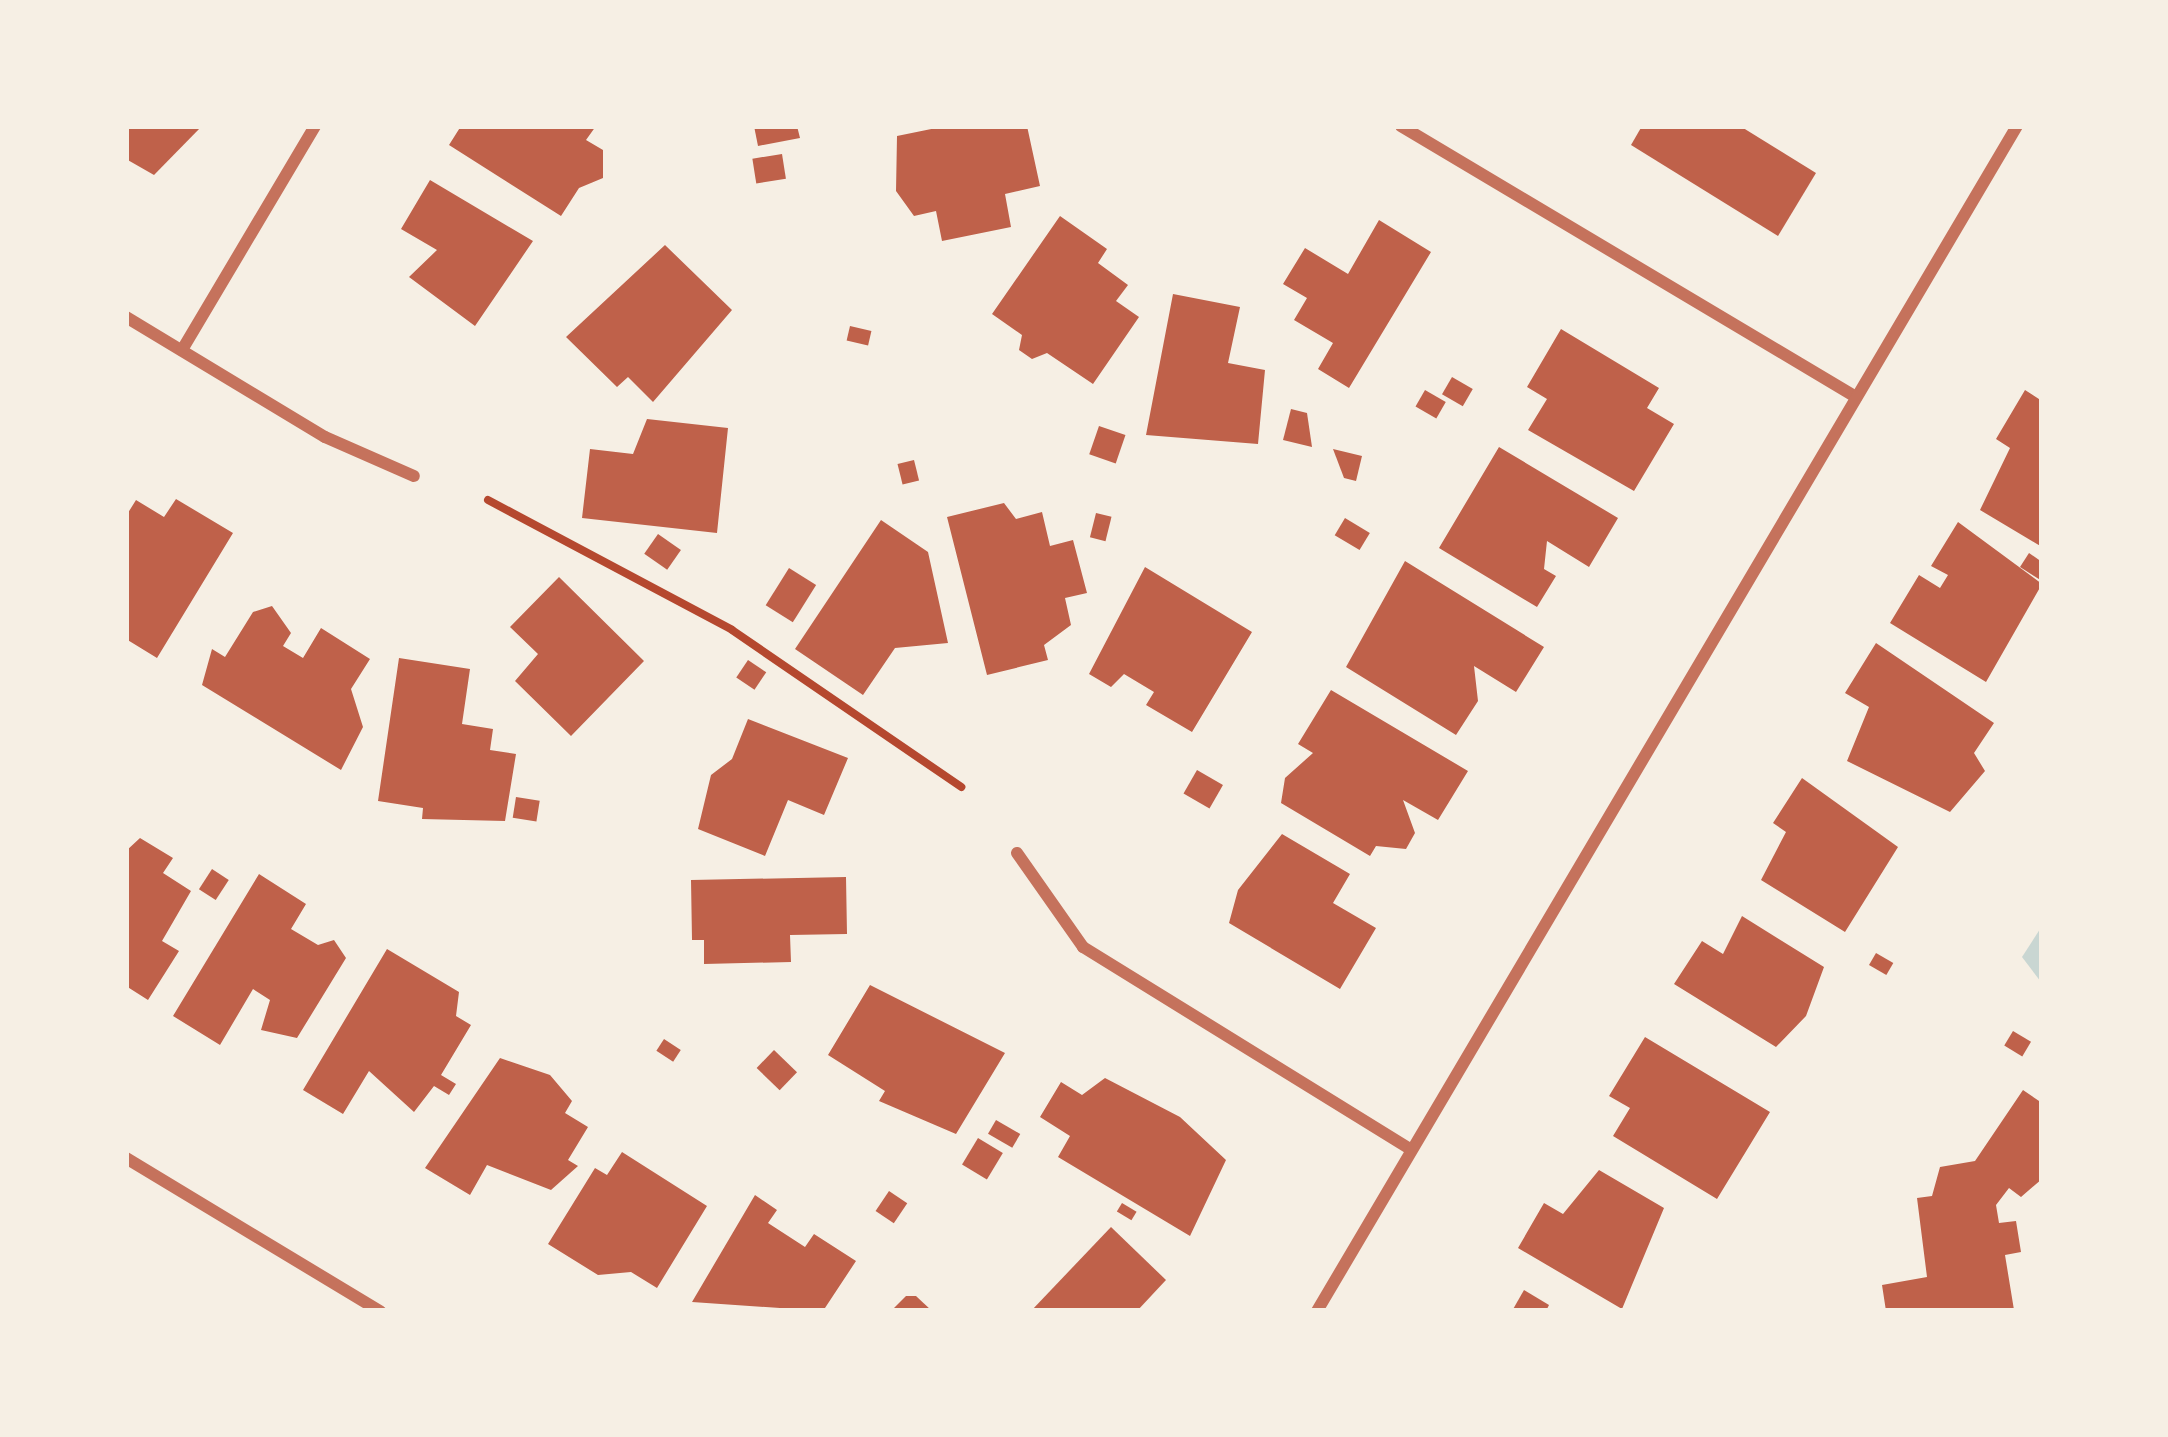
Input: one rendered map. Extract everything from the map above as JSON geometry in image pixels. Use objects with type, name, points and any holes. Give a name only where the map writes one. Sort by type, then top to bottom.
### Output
[{"type":"street","points":[[182,350],[315,126]]},
{"type":"street","points":[[1401,126],[1856,397]]},
{"type":"street","points":[[1317,1311],[1409,1148],[2017,126]]},
{"type":"street","points":[[126,317],[414,476]]},
{"type":"street","points":[[1017,853],[1083,947],[1409,1148]]},
{"type":"street","points":[[126,1158],[380,1311]]},
{"type":"path","points":[[488,500],[732,630],[961,788]]},
{"type":"shaded area","points":[[2042,926],[2042,979],[2041,982],[2022,957]]},
{"type":"building","points":[[126,126],[202,126],[154,175],[126,159]]},
{"type":"building","points":[[461,126],[596,126],[586,140],[603,150],[603,178],[579,188],[561,216],[449,145]]},
{"type":"building","points":[[754,126],[797,126],[800,138],[758,146]]},
{"type":"building","points":[[946,126],[1027,126],[1040,186],[1005,194],[1011,227],[942,241],[936,211],[914,216],[896,191],[897,136]]},
{"type":"building","points":[[1642,126],[1740,126],[1816,173],[1778,236],[1631,145]]},
{"type":"building","points":[[782,154],[786,179],[756,183],[752,159]]},
{"type":"building","points":[[430,180],[533,241],[475,326],[409,277],[437,250],[401,229]]},
{"type":"building","points":[[1060,216],[1107,249],[1098,263],[1128,285],[1116,301],[1139,317],[1093,384],[1047,353],[1032,359],[1019,350],[1022,335],[992,314]]},
{"type":"building","points":[[1379,220],[1431,252],[1349,388],[1318,369],[1333,343],[1294,320],[1307,298],[1283,284],[1305,248],[1348,274]]},
{"type":"building","points":[[665,245],[732,310],[653,402],[628,377],[617,387],[566,337]]},
{"type":"building","points":[[1173,294],[1240,307],[1228,363],[1265,370],[1258,444],[1146,435]]},
{"type":"building","points":[[850,326],[871,331],[868,346],[847,341]]},
{"type":"building","points":[[1561,329],[1659,388],[1647,408],[1674,424],[1634,491],[1528,430],[1547,399],[1527,387]]},
{"type":"building","points":[[1452,377],[1473,389],[1463,406],[1442,394]]},
{"type":"building","points":[[1425,390],[1446,402],[1436,418],[1416,406]]},
{"type":"building","points":[[2025,390],[2042,401],[2042,547],[1980,510],[2010,448],[1996,439]]},
{"type":"building","points":[[1291,409],[1307,413],[1312,447],[1283,440]]},
{"type":"building","points":[[647,419],[728,428],[717,533],[582,518],[590,449],[633,454]]},
{"type":"building","points":[[1099,426],[1125,435],[1116,463],[1089,454]]},
{"type":"building","points":[[1499,447],[1618,518],[1589,567],[1547,541],[1544,569],[1556,576],[1537,607],[1439,548]]},
{"type":"building","points":[[1333,449],[1362,456],[1356,481],[1344,478]]},
{"type":"building","points":[[914,460],[919,480],[903,484],[898,464]]},
{"type":"building","points":[[176,499],[233,533],[157,658],[126,639],[126,516],[136,500],[164,517]]},
{"type":"building","points":[[1004,503],[1016,519],[1042,512],[1050,546],[1073,540],[1087,593],[1065,598],[1071,625],[1044,645],[1048,660],[987,675],[947,517]]},
{"type":"building","points":[[1096,513],[1112,517],[1105,541],[1090,537]]},
{"type":"building","points":[[1345,518],[1370,533],[1360,550],[1335,535]]},
{"type":"building","points":[[881,520],[928,552],[948,643],[895,648],[863,695],[795,649]]},
{"type":"building","points":[[1958,522],[2042,584],[1986,682],[1890,623],[1919,575],[1940,588],[1948,575],[1931,566]]},
{"type":"building","points":[[658,534],[681,550],[667,570],[644,554]]},
{"type":"building","points":[[2029,553],[2042,562],[2042,581],[2020,567]]},
{"type":"building","points":[[1405,561],[1544,647],[1516,692],[1474,666],[1478,701],[1456,735],[1346,667]]},
{"type":"building","points":[[1145,567],[1252,632],[1192,732],[1146,705],[1154,692],[1124,674],[1111,687],[1089,674]]},
{"type":"building","points":[[789,568],[816,585],[793,622],[766,605]]},
{"type":"building","points":[[559,577],[644,661],[571,736],[515,681],[538,654],[510,627]]},
{"type":"building","points":[[272,606],[291,633],[283,646],[303,658],[321,628],[370,659],[351,689],[363,727],[341,770],[202,685],[212,649],[225,657],[253,612]]},
{"type":"building","points":[[1876,643],[1994,723],[1974,753],[1985,771],[1950,812],[1847,761],[1869,707],[1845,693]]},
{"type":"building","points":[[399,658],[470,669],[462,724],[493,729],[490,750],[516,754],[505,821],[422,819],[423,808],[378,801]]},
{"type":"building","points":[[748,660],[766,672],[754,690],[736,677]]},
{"type":"building","points":[[1331,690],[1468,771],[1438,820],[1403,800],[1415,833],[1406,849],[1376,846],[1370,856],[1281,803],[1285,778],[1313,753],[1298,744]]},
{"type":"building","points":[[748,719],[848,758],[824,815],[788,800],[765,856],[698,829],[711,775],[732,759]]},
{"type":"building","points":[[1197,770],[1223,785],[1209,808],[1184,793]]},
{"type":"building","points":[[1802,778],[1898,847],[1845,932],[1761,880],[1786,832],[1773,823]]},
{"type":"building","points":[[516,797],[540,801],[536,821],[513,818]]},
{"type":"building","points":[[1282,834],[1350,874],[1333,903],[1376,928],[1340,989],[1229,923],[1238,890]]},
{"type":"building","points":[[140,838],[173,858],[163,873],[191,891],[162,941],[179,951],[148,1000],[126,986],[126,851]]},
{"type":"building","points":[[212,869],[229,880],[216,900],[199,889]]},
{"type":"building","points":[[259,874],[306,904],[291,929],[318,945],[334,940],[346,958],[297,1038],[261,1030],[270,1000],[253,989],[220,1045],[173,1016]]},
{"type":"building","points":[[846,877],[847,934],[790,935],[791,962],[704,964],[704,940],[692,940],[691,880]]},
{"type":"building","points":[[1742,916],[1824,967],[1806,1016],[1776,1047],[1674,984],[1702,941],[1723,954]]},
{"type":"building","points":[[387,949],[459,992],[456,1016],[471,1025],[441,1075],[456,1084],[449,1095],[434,1086],[414,1112],[369,1071],[343,1114],[303,1090]]},
{"type":"building","points":[[1876,953],[1893,963],[1886,975],[1869,965]]},
{"type":"building","points":[[870,985],[1005,1053],[956,1134],[879,1101],[885,1091],[828,1055]]},
{"type":"building","points":[[2013,1031],[2031,1042],[2022,1056],[2004,1046]]},
{"type":"building","points":[[1645,1037],[1770,1112],[1717,1199],[1613,1136],[1630,1108],[1609,1096]]},
{"type":"building","points":[[664,1039],[681,1050],[673,1062],[656,1051]]},
{"type":"building","points":[[774,1050],[797,1072],[780,1090],[757,1068]]},
{"type":"building","points":[[500,1058],[550,1075],[572,1101],[565,1113],[588,1127],[568,1160],[578,1166],[551,1190],[487,1165],[470,1195],[425,1168]]},
{"type":"building","points":[[1105,1078],[1180,1117],[1226,1160],[1190,1236],[1058,1157],[1070,1136],[1040,1117],[1061,1082],[1082,1095]]},
{"type":"building","points":[[2023,1090],[2042,1103],[2042,1179],[2021,1197],[2009,1188],[1996,1205],[1999,1223],[2016,1221],[2021,1252],[2005,1255],[2014,1310],[1886,1311],[1882,1285],[1927,1277],[1917,1198],[1932,1196],[1940,1167],[1975,1161]]},
{"type":"building","points":[[996,1120],[1020,1134],[1012,1148],[988,1134]]},
{"type":"building","points":[[978,1138],[1003,1153],[987,1180],[962,1165]]},
{"type":"building","points":[[622,1152],[707,1206],[657,1288],[631,1272],[598,1275],[548,1244],[595,1168],[607,1175]]},
{"type":"building","points":[[1599,1170],[1664,1208],[1622,1309],[1518,1248],[1544,1203],[1563,1214]]},
{"type":"building","points":[[889,1191],[907,1203],[894,1223],[876,1211]]},
{"type":"building","points":[[755,1195],[777,1210],[768,1223],[805,1247],[814,1234],[856,1261],[823,1311],[692,1302]]},
{"type":"building","points":[[1122,1203],[1137,1212],[1131,1220],[1117,1212]]},
{"type":"building","points":[[1111,1227],[1166,1280],[1137,1311],[1031,1311]]},
{"type":"building","points":[[1524,1290],[1549,1305],[1546,1311],[1512,1311]]},
{"type":"building","points":[[906,1296],[916,1296],[932,1311],[891,1311]]}]
